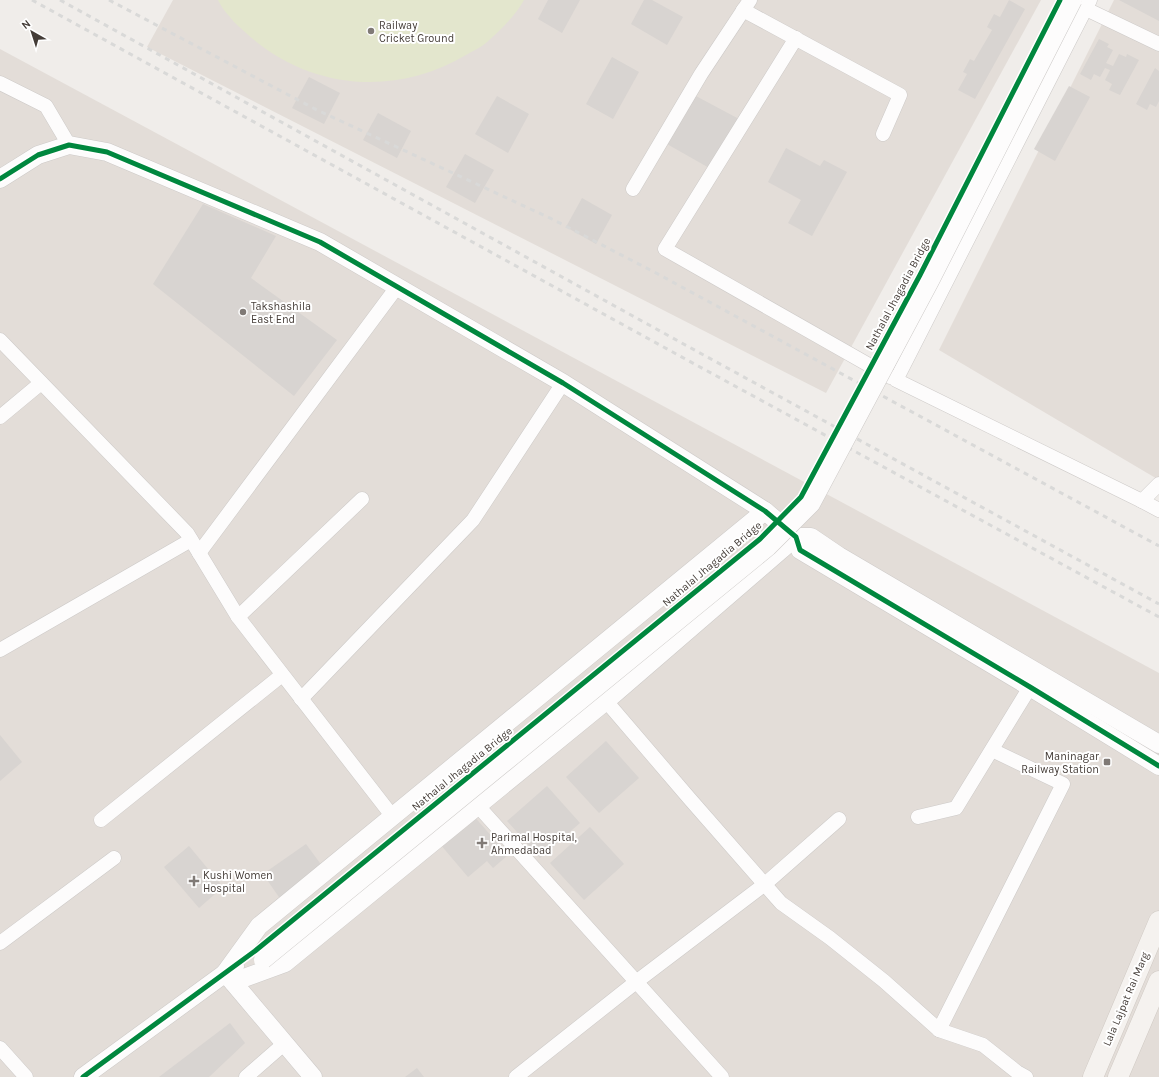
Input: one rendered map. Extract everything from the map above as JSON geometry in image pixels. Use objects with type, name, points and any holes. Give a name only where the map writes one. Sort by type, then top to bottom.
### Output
[{"type":"main road","name":"Lala Lajpat Rai Marg","points":[[1093,1077],[1159,921]]},
{"type":"main road","points":[[1118,1077],[1159,981]]},
{"type":"street","name":"Nathalal Jhagadia Bridge","points":[[259,956],[760,539],[801,497],[920,275],[1060,0]]},
{"type":"street","name":"Nathalal Jhagadia Bridge","points":[[259,956],[768,548],[811,504],[930,281],[1083,3]]},
{"type":"street","points":[[896,380],[1083,3],[1159,44]]},
{"type":"street","points":[[633,189],[701,74],[746,5],[796,38],[900,95],[883,134]]},
{"type":"street","points":[[796,38],[665,250],[896,380],[1142,500],[1159,510]]},
{"type":"street","points":[[0,83],[46,106],[69,145]]},
{"type":"street","points":[[0,178],[38,155],[69,145],[107,152],[320,242],[563,384],[766,511],[796,537],[800,550],[1159,766]]},
{"type":"street","points":[[199,553],[397,287]]},
{"type":"street","points":[[0,340],[187,533],[238,617],[393,817]]},
{"type":"street","points":[[0,416],[41,383]]},
{"type":"street","points":[[301,699],[473,520],[563,384]]},
{"type":"street","points":[[1142,500],[1159,484]]},
{"type":"street","points":[[238,617],[362,499]]},
{"type":"street","points":[[229,978],[259,926],[766,511]]},
{"type":"street","points":[[229,978],[285,963],[606,701],[796,537],[811,537],[839,556],[1159,744]]},
{"type":"street","points":[[0,650],[191,540]]},
{"type":"street","points":[[101,820],[282,675]]},
{"type":"street","points":[[918,817],[956,808],[1030,687]]},
{"type":"street","points":[[606,701],[781,903],[830,938],[884,980],[939,1030],[983,1045],[1017,1072],[1026,1077]]},
{"type":"street","points":[[939,1030],[1063,784],[992,750]]},
{"type":"street","points":[[478,806],[722,1077]]},
{"type":"street","points":[[516,1077],[636,982],[765,884],[839,819]]},
{"type":"street","points":[[0,943],[114,858]]},
{"type":"street","points":[[83,1077],[259,956]]},
{"type":"street","points":[[229,978],[313,1077]]},
{"type":"street","points":[[246,1077],[285,1043]]},
{"type":"street","points":[[0,1048],[26,1077]]},
{"type":"shaded area","points":[[173,0],[1041,0],[826,393],[147,47]]},
{"type":"shaded area","points":[[1114,0],[1159,0],[1159,480],[939,350]]},
{"type":"shaded area","points":[[0,49],[1159,673],[1159,1077],[0,1077]]},
{"type":"green space","name":"Railway Cricket Ground","points":[[218,0],[524,0],[507,23],[479,48],[438,69],[410,78],[381,82],[351,81],[323,76],[295,66],[269,51],[245,32],[226,13]]},
{"type":"building","points":[[548,0],[580,0],[562,33],[538,19]]},
{"type":"building","points":[[644,0],[652,0],[683,17],[667,45],[631,24]]},
{"type":"building","points":[[1009,0],[1025,9],[975,99],[958,90],[967,74],[963,72],[970,59],[974,61],[992,30],[987,27],[994,14],[1000,17]]},
{"type":"building","points":[[1119,0],[1159,0],[1159,21]]},
{"type":"building","points":[[1099,39],[1109,44],[1107,47],[1113,50],[1106,63],[1113,66],[1119,54],[1126,57],[1127,54],[1139,60],[1120,95],[1109,90],[1112,84],[1105,80],[1110,70],[1105,68],[1100,77],[1094,74],[1091,80],[1080,74]]},
{"type":"building","points":[[612,57],[639,72],[613,119],[586,104]]},
{"type":"building","points":[[1155,68],[1159,71],[1159,101],[1156,107],[1150,104],[1147,110],[1136,104]]},
{"type":"building","points":[[309,77],[340,93],[324,124],[292,108]]},
{"type":"building","points":[[1069,86],[1090,97],[1055,161],[1034,149]]},
{"type":"building","points":[[694,95],[739,119],[711,169],[667,144]]},
{"type":"building","points":[[497,96],[529,114],[508,153],[475,134]]},
{"type":"building","points":[[378,113],[411,131],[397,158],[363,140]]},
{"type":"building","points":[[786,148],[820,166],[824,160],[847,172],[812,236],[788,223],[801,200],[768,182]]},
{"type":"building","points":[[465,154],[494,170],[475,203],[446,187]]},
{"type":"building","points":[[582,198],[612,215],[596,244],[566,227]]},
{"type":"building","name":"Takshashila East End","points":[[203,204],[276,236],[251,278],[337,340],[294,396],[153,284]]},
{"type":"building","points":[[0,735],[22,762],[0,781]]},
{"type":"building","points":[[606,741],[639,778],[599,813],[566,777]]},
{"type":"building","points":[[547,786],[580,823],[540,858],[507,821]]},
{"type":"building","points":[[472,814],[508,855],[493,868],[487,861],[468,877],[440,844]]},
{"type":"building","points":[[590,827],[624,864],[584,900],[550,863]]},
{"type":"building","points":[[306,844],[325,870],[281,900],[263,874]]},
{"type":"building","points":[[189,846],[223,887],[199,908],[164,867]]},
{"type":"building","points":[[230,1023],[245,1043],[209,1077],[159,1077]]},
{"type":"building","points":[[417,1068],[424,1077],[405,1077]]},
{"type":"railway","points":[[32,0],[1159,617]]},
{"type":"railway","points":[[60,0],[1159,604]]},
{"type":"railway","points":[[109,0],[317,110],[552,219],[656,273],[1159,546]]},
{"type":"cycle path","points":[[83,1077],[255,951],[760,539],[801,497],[920,275],[1060,0]]},
{"type":"cycle path","points":[[0,179],[38,155],[69,145],[107,152],[320,242],[563,383],[765,511],[796,537],[800,550],[1159,766]]},
{"type":"place","name":"Railway Cricket Ground","points":[[371,31]]},
{"type":"place","name":"Takshashila East End","points":[[243,312]]},
{"type":"place","name":"Maninagar Railway Station","points":[[1107,762]]},
{"type":"place","name":"Parimal Hospital, Ahmedabad","points":[[482,843]]},
{"type":"place","name":"Kushi Women Hospital","points":[[194,881]]}]
